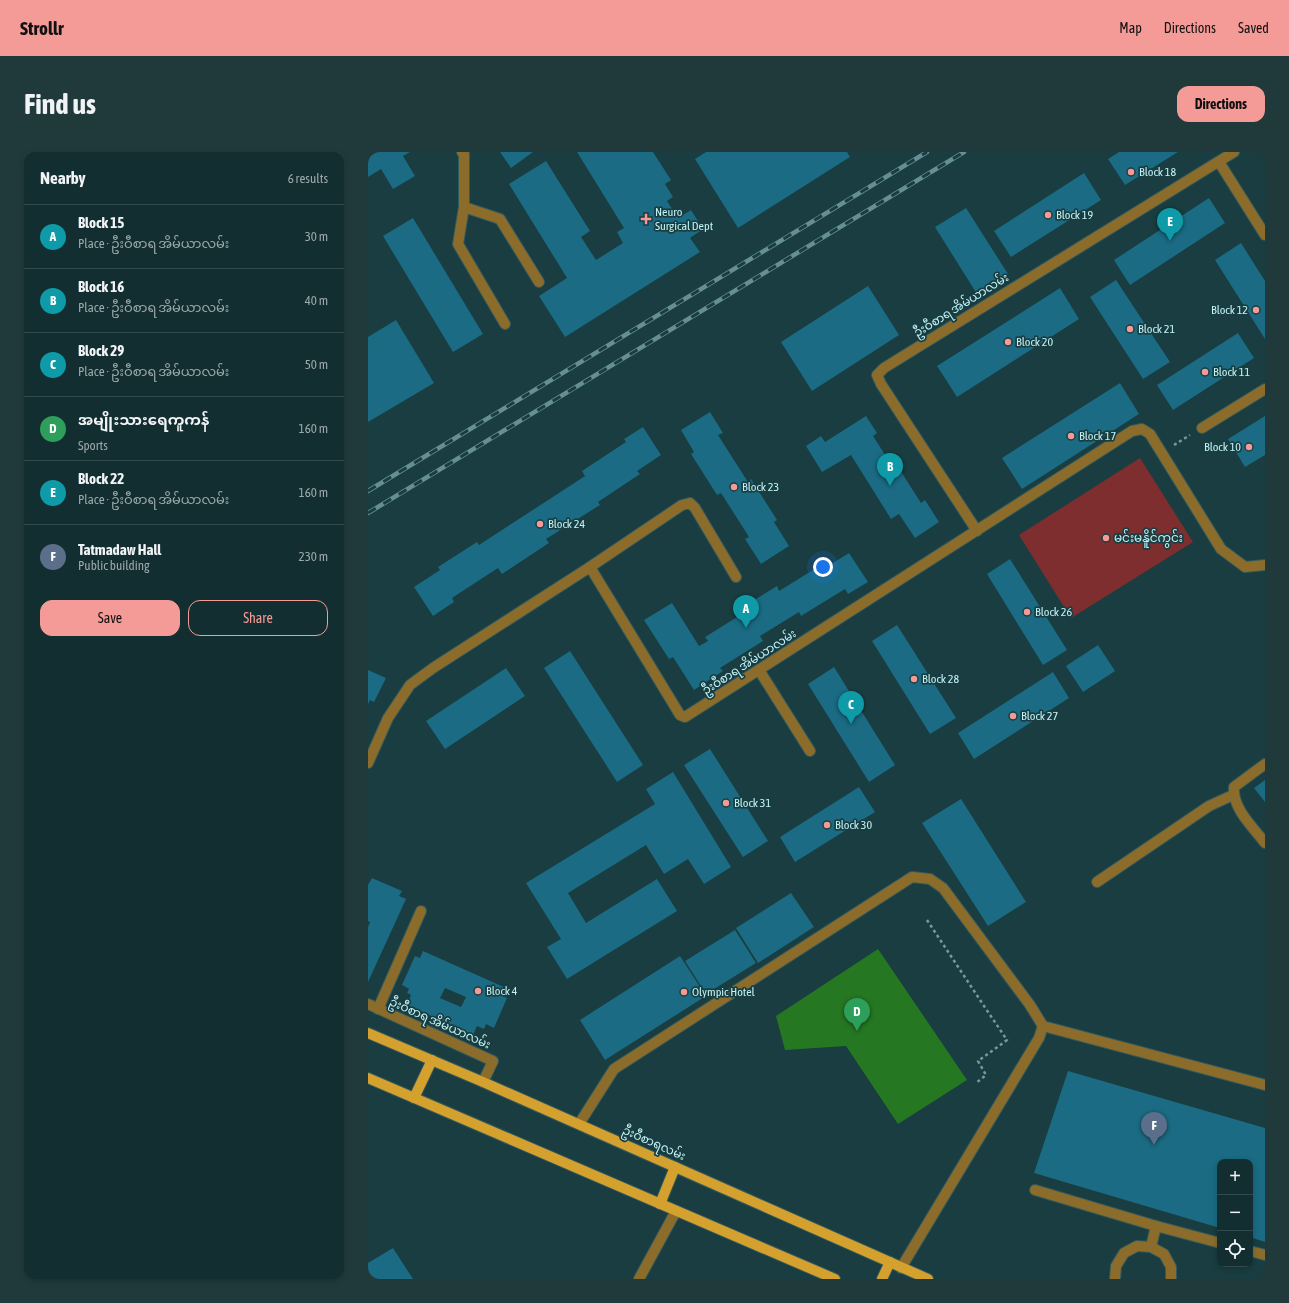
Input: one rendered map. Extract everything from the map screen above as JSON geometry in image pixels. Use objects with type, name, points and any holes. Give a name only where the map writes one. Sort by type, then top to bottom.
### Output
[{"type":"main road","name":"ဦးဝီစာရလမ်း","points":[[368,1033],[484,1082],[928,1279]]},
{"type":"main road","points":[[414,1098],[432,1060]]},
{"type":"main road","points":[[368,1078],[835,1279]]},
{"type":"main road","points":[[660,1204],[675,1167]]},
{"type":"main road","points":[[882,1279],[890,1262]]},
{"type":"street","points":[[462,152],[464,154],[464,207],[458,244],[505,324]]},
{"type":"street","name":"ဦးဝီစာရ အိမ်ယာလမ်း","points":[[977,531],[881,384],[877,375],[891,364],[1234,152]]},
{"type":"street","points":[[1219,162],[1265,235]]},
{"type":"street","points":[[464,207],[500,219],[539,282]]},
{"type":"street","points":[[1202,428],[1265,389]]},
{"type":"street","name":"ဦးဝီစာရ အိမ်ယာလမ်း","points":[[590,567],[680,715],[685,717],[1132,431],[1142,428],[1150,434],[1221,549],[1245,567],[1265,566]]},
{"type":"street","points":[[368,763],[388,718],[410,685],[432,668],[590,567],[682,505],[690,503],[695,508],[736,577]]},
{"type":"street","points":[[759,670],[810,751]]},
{"type":"street","points":[[1265,764],[1234,787],[1233,795],[1236,804],[1265,843]]},
{"type":"street","points":[[1097,882],[1209,806],[1233,795]]},
{"type":"street","points":[[579,1124],[614,1069],[912,877],[930,879],[943,888],[1030,1005],[1043,1026],[1265,1085]]},
{"type":"street","name":"ဦးဝီစာရ အိမ်ယာလမ်း","points":[[378,1009],[421,911]]},
{"type":"street","name":"ဦးဝီစာရ အိမ်ယာလမ်း","points":[[368,1004],[493,1061],[484,1082]]},
{"type":"street","points":[[901,1268],[1039,1038],[1043,1026]]},
{"type":"street","points":[[1035,1190],[1217,1243]]},
{"type":"street","points":[[639,1279],[676,1211]]},
{"type":"street","points":[[1151,1247],[1156,1226]]},
{"type":"street","points":[[1115,1279],[1116,1266],[1124,1253],[1137,1246],[1151,1247],[1164,1254],[1171,1267],[1171,1279]]},
{"type":"street","points":[[1253,1252],[1265,1255]]},
{"type":"path","points":[[1161,452],[1202,428]]},
{"type":"path","points":[[927,920],[1008,1040],[978,1061],[986,1075],[976,1083]]},
{"type":"shaded area","name":"မင်းမနိူင်ကွင်း","points":[[1140,458],[1193,542],[1071,618],[1019,535]]},
{"type":"shaded area","points":[[878,949],[967,1080],[898,1124],[846,1046],[785,1050],[776,1016]]},
{"type":"building","points":[[368,152],[410,152],[403,156],[415,176],[393,189],[381,169],[368,177]]},
{"type":"building","points":[[500,152],[533,152],[511,168]]},
{"type":"building","points":[[577,152],[653,152],[671,180],[665,184],[673,197],[667,201],[678,218],[691,210],[703,229],[690,238],[700,252],[565,337],[539,296],[567,278],[509,184],[546,161],[590,231],[581,237],[596,260],[623,243],[617,232],[624,228]]},
{"type":"building","points":[[706,152],[847,152],[850,157],[738,228],[695,159]]},
{"type":"building","name":"Block 18","points":[[1119,152],[1178,152],[1125,185],[1108,159]]},
{"type":"building","name":"Block 19","points":[[1084,173],[1101,200],[1011,257],[994,231]]},
{"type":"building","points":[[1209,198],[1225,223],[1130,285],[1114,260]]},
{"type":"building","points":[[966,208],[1008,274],[977,294],[935,227]]},
{"type":"building","points":[[413,218],[483,334],[453,352],[383,236]]},
{"type":"building","name":"Block 12","points":[[1241,243],[1265,281],[1265,339],[1215,260]]},
{"type":"building","name":"Block 21","points":[[1116,280],[1170,362],[1143,379],[1090,297]]},
{"type":"building","points":[[868,286],[899,335],[812,391],[781,342]]},
{"type":"building","name":"Block 20","points":[[1060,288],[1079,319],[957,397],[937,366]]},
{"type":"building","points":[[396,320],[434,383],[368,422],[368,337]]},
{"type":"building","name":"Block 11","points":[[1238,333],[1254,358],[1173,410],[1157,385]]},
{"type":"building","name":"Block 17","points":[[1120,383],[1139,414],[1022,489],[1002,458]]},
{"type":"building","name":"Block 23","points":[[710,412],[723,433],[718,435],[748,482],[751,479],[777,520],[774,522],[789,546],[761,564],[745,539],[749,537],[721,493],[717,495],[691,454],[694,452],[681,430]]},
{"type":"building","points":[[866,416],[877,433],[873,436],[896,472],[900,470],[921,503],[925,500],[939,522],[915,538],[899,514],[891,519],[851,455],[822,472],[806,446],[821,436],[825,442]]},
{"type":"building","name":"Block 10","points":[[1265,416],[1265,455],[1245,467],[1228,439]]},
{"type":"building","name":"Block 24","points":[[643,427],[661,455],[637,471],[640,474],[598,502],[600,505],[546,539],[549,543],[502,574],[498,568],[452,598],[454,602],[433,616],[414,587],[440,570],[438,567],[477,542],[479,545],[585,476],[582,471],[626,442],[624,439]]},
{"type":"building","points":[[849,553],[868,582],[848,594],[845,589],[801,616],[799,612],[760,636],[763,641],[720,668],[723,671],[694,690],[673,657],[669,659],[644,620],[672,603],[699,646],[708,641],[705,637],[750,609],[748,604],[777,586],[779,591],[826,562],[828,566]]},
{"type":"building","name":"Block 26","points":[[1010,559],[1067,650],[1043,665],[987,574]]},
{"type":"building","name":"Block 28","points":[[897,625],[956,718],[930,734],[872,641]]},
{"type":"building","points":[[1098,645],[1115,671],[1083,692],[1066,666]]},
{"type":"building","points":[[570,651],[643,765],[617,782],[544,668]]},
{"type":"building","points":[[834,667],[895,765],[869,782],[808,684]]},
{"type":"building","points":[[506,668],[525,696],[445,749],[426,721]]},
{"type":"building","points":[[368,670],[386,678],[374,702],[370,700],[368,704]]},
{"type":"building","name":"Block 27","points":[[1053,672],[1069,698],[974,759],[958,733]]},
{"type":"building","name":"Block 31","points":[[710,749],[768,841],[743,857],[684,765]]},
{"type":"building","points":[[673,772],[731,867],[704,884],[688,859],[664,874],[646,845],[568,893],[586,923],[657,879],[677,911],[567,979],[547,947],[561,939],[526,883],[655,804],[646,789]]},
{"type":"building","points":[[1265,780],[1265,802],[1254,788]]},
{"type":"building","name":"Block 30","points":[[859,787],[875,812],[795,862],[780,837]]},
{"type":"building","points":[[961,799],[1026,902],[988,926],[922,823]]},
{"type":"building","points":[[372,878],[402,891],[399,896],[406,899],[368,982],[368,927],[370,922],[368,921],[368,885]]},
{"type":"building","points":[[791,893],[814,927],[758,963],[736,928]]},
{"type":"building","points":[[735,930],[756,963],[706,994],[685,961]]},
{"type":"building","name":"Block 4","points":[[423,951],[506,988],[503,996],[507,998],[494,1028],[486,1024],[484,1029],[477,1026],[473,1035],[407,1005],[411,995],[407,993],[409,989],[402,985],[415,956],[420,958]],"holes":[[[445,988],[466,997],[461,1007],[440,998]]]},
{"type":"building","points":[[680,956],[706,996],[605,1060],[580,1020]]},
{"type":"building","points":[[1068,1071],[1265,1128],[1265,1242],[1253,1238],[1253,1159],[1217,1159],[1217,1227],[1034,1173]]},
{"type":"building","points":[[393,1248],[413,1279],[368,1279],[368,1263]]},
{"type":"railway","points":[[368,491],[927,152]]},
{"type":"railway","points":[[368,513],[964,152]]},
{"type":"place","name":"Block 18","points":[[1131,172]]},
{"type":"place","name":"Block 19","points":[[1048,215]]},
{"type":"place","name":"Neuro Surgical Dept","points":[[646,219]]},
{"type":"place","name":"Block 22","points":[[1170,241]]},
{"type":"place","name":"Block 12","points":[[1256,310]]},
{"type":"place","name":"Block 21","points":[[1130,329]]},
{"type":"place","name":"Block 20","points":[[1008,342]]},
{"type":"place","name":"Block 11","points":[[1205,372]]},
{"type":"place","name":"Block 17","points":[[1071,436]]},
{"type":"place","name":"Block 10","points":[[1249,447]]},
{"type":"place","name":"Block 16","points":[[890,486]]},
{"type":"place","name":"Block 23","points":[[734,487]]},
{"type":"place","name":"Block 24","points":[[540,524]]},
{"type":"place","name":"မင်းမနိူင်ကွင်း","points":[[1106,538]]},
{"type":"place","name":"Block 26","points":[[1027,612]]},
{"type":"place","name":"Block 15","points":[[746,628]]},
{"type":"place","name":"Block 28","points":[[914,679]]},
{"type":"place","name":"Block 27","points":[[1013,716]]},
{"type":"place","name":"Block 29","points":[[851,724]]},
{"type":"place","name":"Block 31","points":[[726,803]]},
{"type":"place","name":"Block 30","points":[[827,825]]},
{"type":"place","name":"Block 4","points":[[478,991]]},
{"type":"place","name":"Olympic Hotel","points":[[684,992]]},
{"type":"place","name":"အမျိုးသားရေကူကန်","points":[[857,1031]]},
{"type":"place","name":"Tatmadaw Hall","points":[[1154,1145]]}]
